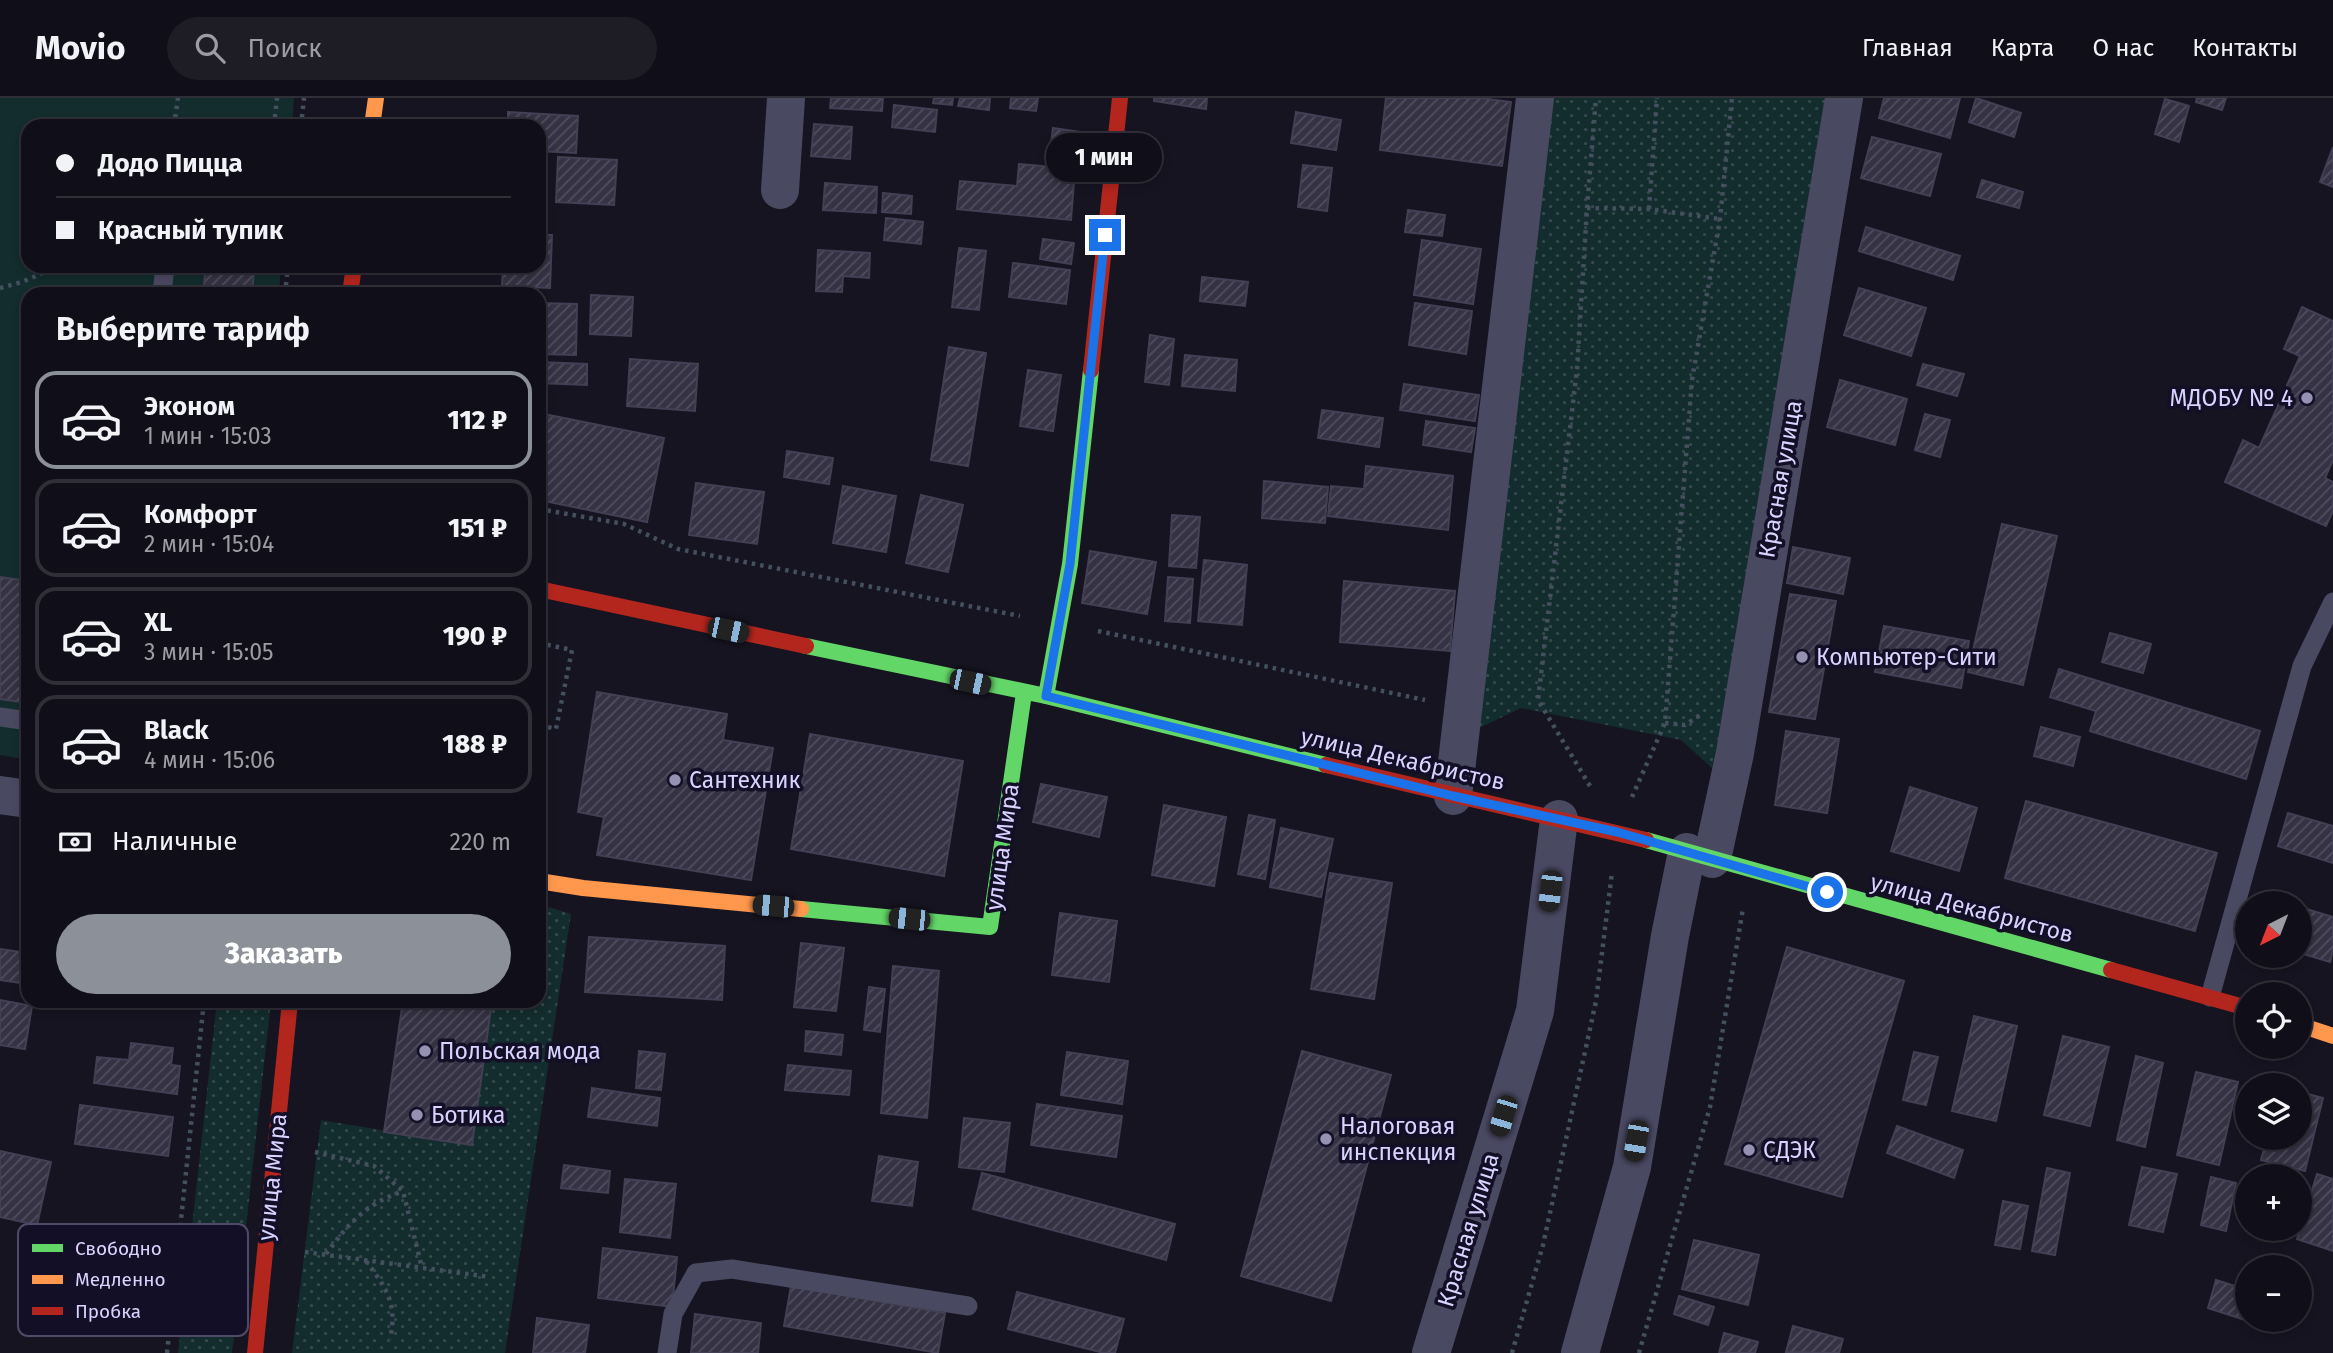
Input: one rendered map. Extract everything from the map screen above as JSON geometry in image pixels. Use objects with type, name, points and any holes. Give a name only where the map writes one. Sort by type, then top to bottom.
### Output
[{"type":"street","points":[[373,119],[376,98]]},
{"type":"street","points":[[780,190],[786,98]]},
{"type":"street","points":[[1046,696],[1070,564],[1120,98]]},
{"type":"street","points":[[1453,796],[1535,98]]},
{"type":"street","name":"Красная улица","points":[[1580,1353],[1632,1167],[1670,936],[1735,753],[1844,98]]},
{"type":"street","name":"улица Декабристов","points":[[546,591],[1046,696],[1453,796],[1617,832],[2235,1005]]},
{"type":"street","name":"улица Мира","points":[[546,882],[583,888],[990,927],[1024,693]]},
{"type":"street","points":[[0,795],[21,798]]},
{"type":"street","name":"Красная улица","points":[[1431,1353],[1535,1011],[1559,819]]},
{"type":"street","name":"улица Мира","points":[[255,1353],[289,1008]]},
{"type":"street","points":[[2312,1029],[2333,1036]]},
{"type":"lane","points":[[2210,997],[2302,666],[2333,603]]},
{"type":"lane","points":[[0,717],[21,720]]},
{"type":"lane","points":[[667,1353],[673,1314],[696,1273],[732,1269],[968,1306]]},
{"type":"path","points":[[175,119],[178,98]]},
{"type":"path","points":[[275,119],[277,98]]},
{"type":"path","points":[[302,119],[304,98]]},
{"type":"path","points":[[1596,98],[1577,369],[1538,700],[1617,832]]},
{"type":"path","points":[[1648,209],[1657,98]]},
{"type":"path","points":[[1513,1353],[1543,1245],[1596,1001],[1617,832],[1665,723],[1692,380],[1720,219],[1732,98]]},
{"type":"path","points":[[1587,208],[1648,209],[1720,219]]},
{"type":"path","points":[[0,288],[43,273]]},
{"type":"path","points":[[546,510],[624,524],[678,549],[1059,623],[1463,709]]},
{"type":"path","points":[[546,644],[572,650],[556,729],[546,727]]},
{"type":"path","points":[[1665,723],[1685,725],[1745,687]]},
{"type":"path","points":[[1639,1353],[1710,1107],[1749,871]]},
{"type":"path","points":[[181,1224],[203,1008]]},
{"type":"path","points":[[275,1143],[374,1166],[403,1191],[422,1268]]},
{"type":"path","points":[[326,1254],[348,1224],[378,1200],[403,1191]]},
{"type":"path","points":[[266,1246],[490,1277]]},
{"type":"path","points":[[366,1260],[389,1292],[393,1327],[390,1339]]},
{"type":"green space","points":[[0,98],[294,98],[292,119],[21,119],[21,273],[280,273],[280,287],[21,287],[21,759],[0,755]]},
{"type":"green space","points":[[1547,98],[1829,98],[1723,778],[1681,740],[1521,708],[1477,729]]},
{"type":"green space","points":[[546,906],[571,914],[505,1353],[292,1353],[321,1120],[472,1145],[491,1008],[546,1008]]},
{"type":"green space","points":[[216,1008],[270,1008],[246,1224],[192,1224]]},
{"type":"green space","points":[[180,1336],[234,1336],[232,1353],[178,1353]]},
{"type":"building","points":[[831,98],[883,98],[882,111],[830,108]]},
{"type":"building","points":[[934,98],[953,98],[952,105],[933,103]]},
{"type":"building","points":[[960,98],[990,98],[989,110],[958,106]]},
{"type":"building","points":[[1011,98],[1038,98],[1036,111],[1010,108]]},
{"type":"building","points":[[1154,98],[1207,98],[1206,109],[1154,101]]},
{"type":"building","points":[[1386,98],[1481,98],[1511,102],[1502,166],[1380,150]]},
{"type":"building","points":[[1884,98],[1960,98],[1950,138],[1879,118]]},
{"type":"building","points":[[1976,98],[2021,113],[2014,137],[1969,122]]},
{"type":"building","points":[[2197,98],[2226,98],[2222,110],[2196,102]]},
{"type":"building","points":[[2165,99],[2189,106],[2179,142],[2155,134]]},
{"type":"building","points":[[894,105],[937,110],[935,132],[892,127]]},
{"type":"building","points":[[508,112],[578,116],[576,153],[546,151],[546,119],[508,119]]},
{"type":"building","points":[[1296,112],[1341,120],[1336,150],[1291,143]]},
{"type":"building","points":[[814,124],[852,127],[850,159],[811,156]]},
{"type":"building","points":[[1053,128],[1088,133],[1085,158],[1050,153]]},
{"type":"building","points":[[1872,137],[1941,154],[1930,196],[1861,178]]},
{"type":"building","points":[[2333,147],[2333,187],[2320,182]]},
{"type":"building","points":[[558,157],[617,160],[614,205],[556,202]]},
{"type":"building","points":[[1019,164],[1075,169],[1071,220],[957,209],[960,181],[1017,186]]},
{"type":"building","points":[[1303,165],[1332,168],[1327,211],[1298,207]]},
{"type":"building","points":[[1982,180],[2023,192],[2019,208],[1977,197]]},
{"type":"building","points":[[825,183],[877,187],[876,213],[823,210]]},
{"type":"building","points":[[883,193],[912,196],[911,214],[882,212]]},
{"type":"building","points":[[1408,210],[1445,215],[1442,236],[1405,232]]},
{"type":"building","points":[[886,218],[923,222],[921,244],[884,240]]},
{"type":"building","points":[[1866,227],[1960,256],[1953,280],[1859,251]]},
{"type":"building","points":[[546,235],[552,235],[550,288],[502,286],[503,273],[546,273]]},
{"type":"building","points":[[1043,239],[1074,243],[1071,264],[1040,259]]},
{"type":"building","points":[[1422,240],[1481,249],[1473,304],[1414,295]]},
{"type":"building","points":[[959,248],[986,251],[979,310],[952,307]]},
{"type":"building","points":[[818,250],[870,253],[869,278],[843,276],[842,292],[816,291]]},
{"type":"building","points":[[1013,263],[1070,270],[1066,304],[1009,297]]},
{"type":"building","points":[[205,273],[254,273],[253,287],[204,287]]},
{"type":"building","points":[[1202,277],[1248,282],[1245,306],[1200,301]]},
{"type":"building","points":[[1859,288],[1926,308],[1911,356],[1844,335]]},
{"type":"building","points":[[591,295],[633,297],[631,336],[590,334]]},
{"type":"building","points":[[546,303],[577,304],[576,355],[546,354]]},
{"type":"building","points":[[1415,303],[1472,311],[1466,354],[1409,345]]},
{"type":"building","name":"МДОБУ № 4","points":[[2302,307],[2333,321],[2333,460],[2325,478],[2333,482],[2333,511],[2326,526],[2225,482],[2243,440],[2259,448],[2300,356],[2284,349]]},
{"type":"building","points":[[1150,335],[1174,339],[1169,385],[1145,382]]},
{"type":"building","points":[[949,347],[986,353],[968,466],[931,460]]},
{"type":"building","points":[[1185,355],[1237,360],[1235,391],[1182,386]]},
{"type":"building","points":[[630,359],[698,364],[695,411],[627,406]]},
{"type":"building","points":[[546,362],[587,364],[587,385],[546,383]]},
{"type":"building","points":[[1923,364],[1964,374],[1957,396],[1917,385]]},
{"type":"building","points":[[1028,370],[1061,375],[1053,431],[1020,426]]},
{"type":"building","points":[[1840,380],[1907,399],[1895,445],[1827,427]]},
{"type":"building","points":[[1404,384],[1479,395],[1475,421],[1400,410]]},
{"type":"building","points":[[1322,410],[1383,418],[1379,447],[1318,438]]},
{"type":"building","points":[[546,414],[664,438],[647,522],[546,501]]},
{"type":"building","points":[[1925,414],[1950,420],[1940,457],[1915,450]]},
{"type":"building","points":[[1426,421],[1475,428],[1471,452],[1423,445]]},
{"type":"building","points":[[787,451],[833,458],[829,484],[784,477]]},
{"type":"building","points":[[1366,466],[1453,476],[1448,530],[1328,516],[1331,486],[1364,489]]},
{"type":"building","points":[[1264,481],[1328,487],[1325,523],[1262,518]]},
{"type":"building","points":[[696,483],[764,492],[757,544],[689,535]]},
{"type":"building","points":[[843,486],[896,496],[886,552],[833,543]]},
{"type":"building","points":[[921,495],[963,505],[948,572],[906,563]]},
{"type":"building","points":[[1172,515],[1200,517],[1196,568],[1169,566]]},
{"type":"building","points":[[2002,524],[2057,536],[2023,685],[1968,672]]},
{"type":"building","points":[[1793,547],[1850,558],[1843,594],[1787,583]]},
{"type":"building","points":[[1090,551],[1156,562],[1147,614],[1082,603]]},
{"type":"building","points":[[1204,560],[1247,565],[1242,625],[1198,621]]},
{"type":"building","points":[[0,577],[21,580],[21,702],[0,699]]},
{"type":"building","points":[[1168,577],[1193,579],[1190,623],[1165,621]]},
{"type":"building","points":[[1344,581],[1455,591],[1450,651],[1340,642]]},
{"type":"building","name":"Компьютер-Сити","points":[[1790,594],[1836,601],[1815,719],[1769,712]]},
{"type":"building","points":[[1884,626],[1969,641],[1961,688],[1875,672]]},
{"type":"building","points":[[2110,633],[2151,644],[2143,673],[2102,662]]},
{"type":"building","points":[[2059,669],[2260,731],[2246,779],[2090,731],[2096,711],[2050,697]]},
{"type":"building","name":"Сантехник","points":[[597,692],[727,714],[723,740],[773,748],[751,880],[597,855],[604,817],[578,812]]},
{"type":"building","points":[[2041,727],[2080,737],[2073,766],[2034,756]]},
{"type":"building","points":[[1786,731],[1839,739],[1827,813],[1775,805]]},
{"type":"building","points":[[810,734],[963,761],[944,876],[791,849]]},
{"type":"building","points":[[1041,784],[1107,797],[1099,837],[1033,822]]},
{"type":"building","points":[[1910,787],[1977,808],[1959,871],[1891,851]]},
{"type":"building","points":[[2026,801],[2217,853],[2195,931],[2005,878]]},
{"type":"building","points":[[1164,805],[1226,817],[1214,886],[1152,875]]},
{"type":"building","points":[[2288,813],[2333,826],[2333,863],[2278,846]]},
{"type":"building","points":[[1249,815],[1275,820],[1265,879],[1238,874]]},
{"type":"building","points":[[1281,828],[1333,839],[1321,897],[1270,887]]},
{"type":"building","points":[[1330,873],[1392,883],[1374,999],[1311,989]]},
{"type":"building","points":[[2312,911],[2333,917],[2333,950],[2330,962],[2312,957]]},
{"type":"building","points":[[1060,913],[1117,921],[1109,982],[1052,975]]},
{"type":"building","points":[[589,937],[725,946],[722,1000],[585,992]]},
{"type":"building","points":[[801,943],[844,948],[836,1011],[794,1007]]},
{"type":"building","points":[[1787,947],[1904,981],[1842,1197],[1725,1164]]},
{"type":"building","points":[[0,949],[21,952],[21,983],[0,980]]},
{"type":"building","points":[[893,966],[939,971],[927,1118],[881,1113]]},
{"type":"building","points":[[869,987],[885,989],[880,1032],[864,1030]]},
{"type":"building","points":[[0,1000],[21,1004],[21,1008],[32,1008],[25,1049],[0,1045]]},
{"type":"building","points":[[402,1008],[491,1008],[472,1145],[384,1132]]},
{"type":"building","points":[[1974,1016],[2017,1026],[1996,1121],[1952,1111]]},
{"type":"building","points":[[806,1031],[843,1035],[841,1055],[805,1051]]},
{"type":"building","points":[[2063,1036],[2109,1047],[2090,1126],[2044,1115]]},
{"type":"building","points":[[131,1043],[173,1048],[171,1065],[180,1066],[177,1094],[94,1083],[97,1057],[129,1060]]},
{"type":"building","points":[[639,1051],[665,1054],[661,1090],[636,1088]]},
{"type":"building","name":"Налоговая инспекция","points":[[1302,1051],[1391,1075],[1331,1301],[1241,1276]]},
{"type":"building","points":[[1067,1052],[1128,1061],[1122,1104],[1061,1095]]},
{"type":"building","points":[[1914,1052],[1938,1057],[1926,1105],[1903,1100]]},
{"type":"building","points":[[2136,1056],[2163,1063],[2145,1147],[2117,1140]]},
{"type":"building","points":[[788,1065],[851,1071],[849,1095],[785,1090]]},
{"type":"building","points":[[2196,1072],[2235,1081],[2235,1095],[2219,1165],[2177,1155]]},
{"type":"building","points":[[592,1088],[660,1098],[657,1126],[588,1117]]},
{"type":"building","points":[[2312,1095],[2323,1098],[2312,1143]]},
{"type":"building","points":[[1037,1104],[1122,1116],[1116,1157],[1031,1145]]},
{"type":"building","points":[[80,1105],[173,1117],[168,1156],[75,1144]]},
{"type":"building","points":[[964,1118],[1010,1123],[1004,1172],[959,1167]]},
{"type":"building","points":[[1897,1126],[1963,1150],[1954,1178],[1887,1153]]},
{"type":"building","points":[[2264,1150],[2310,1150],[2307,1164],[2277,1164],[2261,1160]]},
{"type":"building","points":[[0,1151],[51,1162],[37,1224],[0,1217]]},
{"type":"building","points":[[879,1156],[918,1162],[912,1206],[872,1201]]},
{"type":"building","points":[[564,1165],[610,1171],[608,1193],[561,1188]]},
{"type":"building","points":[[2142,1167],[2177,1174],[2163,1232],[2129,1225]]},
{"type":"building","points":[[2047,1168],[2070,1173],[2055,1255],[2032,1251]]},
{"type":"building","points":[[982,1173],[1175,1224],[1166,1260],[973,1209]]},
{"type":"building","points":[[2317,1174],[2333,1179],[2333,1251],[2303,1241],[2312,1241],[2312,1190]]},
{"type":"building","points":[[2211,1177],[2235,1183],[2226,1231],[2201,1225]]},
{"type":"building","points":[[625,1179],[676,1184],[670,1238],[620,1232]]},
{"type":"building","points":[[2003,1201],[2028,1206],[2020,1249],[1995,1245]]},
{"type":"building","points":[[1694,1240],[1759,1255],[1748,1305],[1682,1289]]},
{"type":"building","points":[[603,1248],[677,1257],[672,1307],[598,1298]]},
{"type":"building","points":[[2216,1280],[2235,1286],[2235,1317],[2208,1308]]},
{"type":"building","points":[[791,1286],[945,1313],[938,1353],[784,1326]]},
{"type":"building","points":[[1017,1292],[1124,1319],[1115,1353],[1104,1353],[1008,1329]]},
{"type":"building","points":[[1679,1296],[1714,1307],[1708,1325],[1674,1314]]},
{"type":"building","points":[[695,1314],[761,1323],[758,1353],[691,1353]]},
{"type":"building","points":[[537,1318],[589,1325],[585,1353],[533,1353]]},
{"type":"building","points":[[1793,1326],[1843,1339],[1839,1353],[1786,1352]]},
{"type":"building","points":[[1724,1333],[1758,1342],[1755,1353],[1719,1353]]},
{"type":"traffic: fast","points":[[1046,696],[1070,564],[1091,370]]},
{"type":"traffic: fast","points":[[806,646],[1046,696],[1326,765]]},
{"type":"traffic: fast","points":[[801,909],[990,927],[1024,693]]},
{"type":"traffic: fast","points":[[1646,840],[2111,970]]},
{"type":"traffic: slow","points":[[373,119],[376,98]]},
{"type":"traffic: slow","points":[[546,882],[801,909]]},
{"type":"traffic: slow","points":[[2312,1029],[2333,1036]]},
{"type":"traffic: jam","points":[[1091,370],[1120,98]]},
{"type":"traffic: jam","points":[[351,287],[353,273]]},
{"type":"traffic: jam","points":[[546,590],[806,646]]},
{"type":"traffic: jam","points":[[1326,765],[1646,840]]},
{"type":"traffic: jam","points":[[2111,970],[2235,1005]]},
{"type":"traffic: jam","points":[[255,1353],[289,1008]]},
{"type":"place","name":"МДОБУ № 4","points":[[2307,398]]},
{"type":"place","name":"Компьютер-Сити","points":[[1802,657]]},
{"type":"place","name":"Сантехник","points":[[675,780]]},
{"type":"place","name":"Польская мода","points":[[425,1051]]},
{"type":"place","name":"Ботика","points":[[417,1115]]},
{"type":"place","name":"Налоговая инспекция","points":[[1326,1139]]},
{"type":"place","name":"СДЭК","points":[[1749,1150]]},
{"type":"route","points":[[1105,235],[1070,564],[1046,696],[1453,796],[1617,832],[1827,892]]}]
